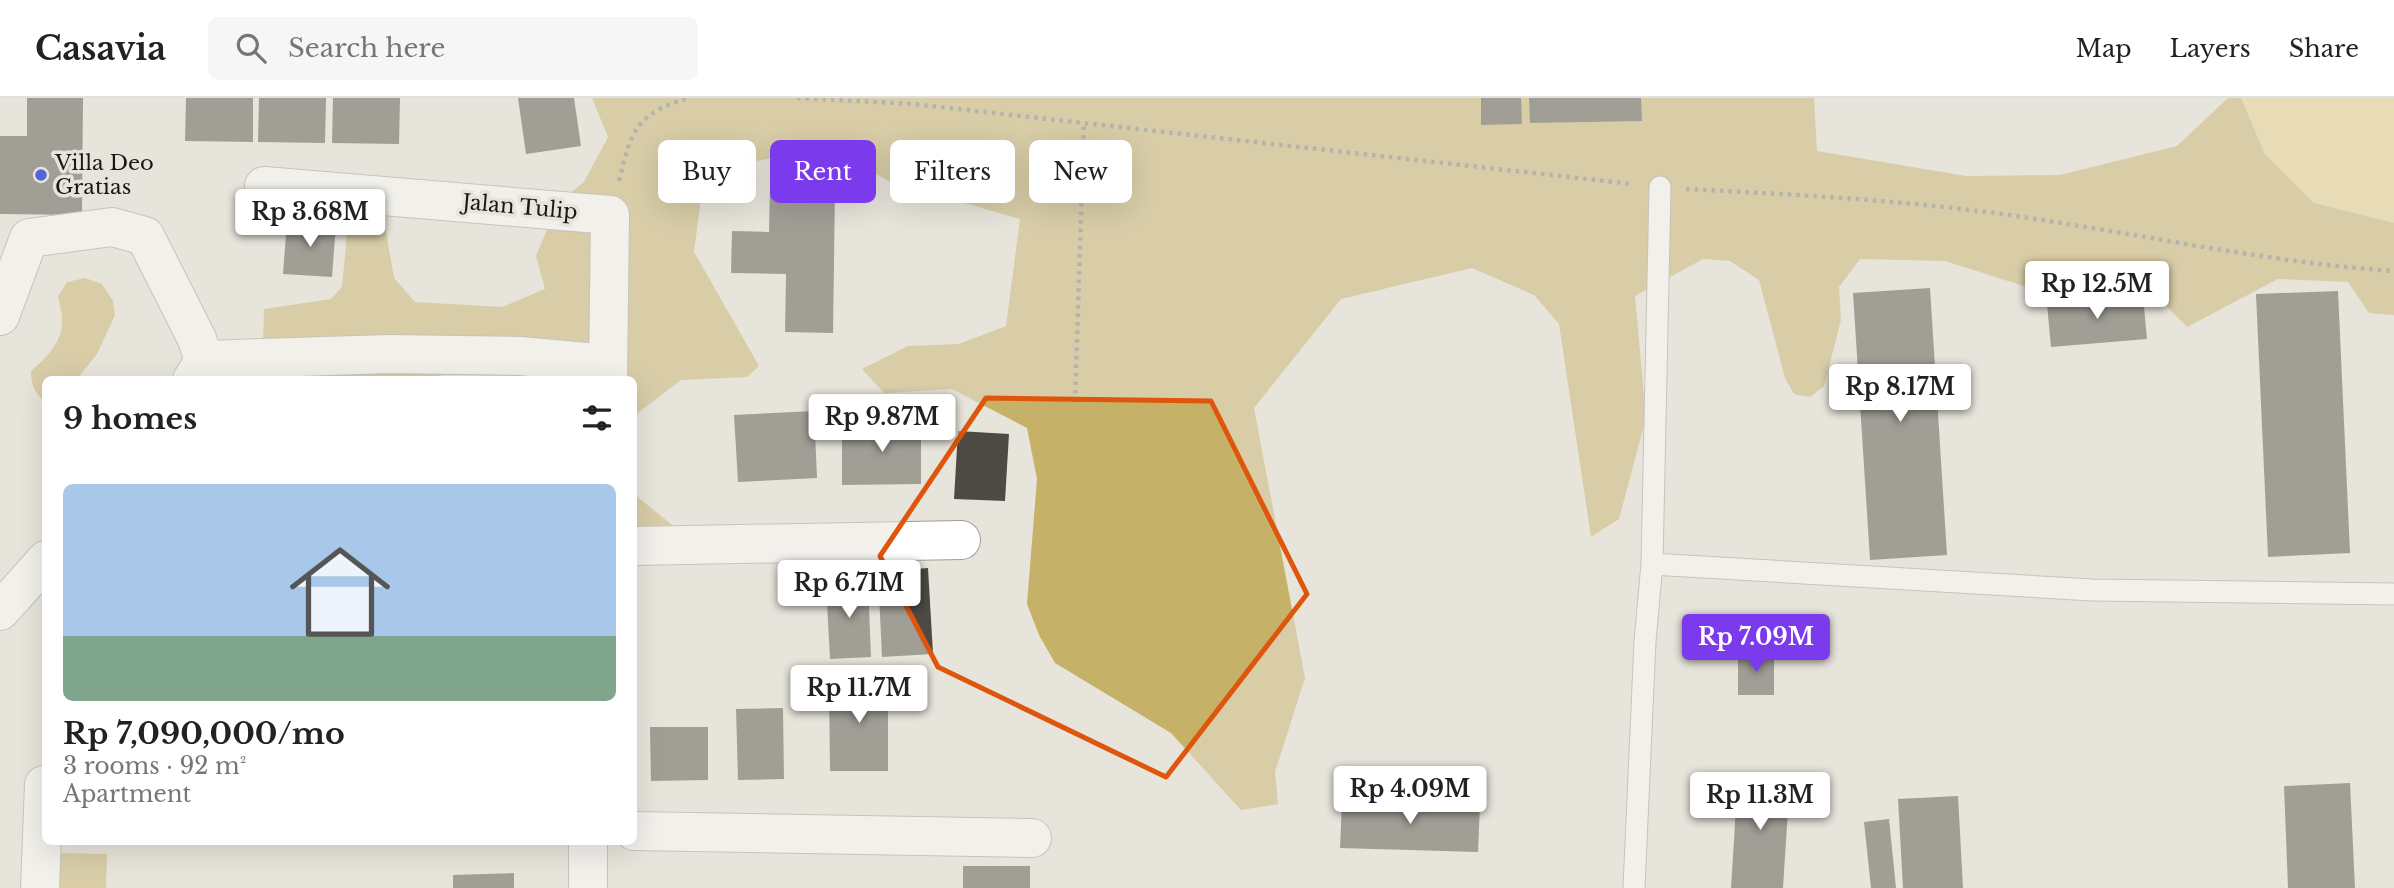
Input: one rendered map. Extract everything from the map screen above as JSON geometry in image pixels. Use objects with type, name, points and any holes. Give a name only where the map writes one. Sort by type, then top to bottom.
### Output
[{"type":"street","name":"Jalan Tulip","points":[[264,187],[610,215]]},
{"type":"street","points":[[0,316],[29,238],[112,227],[145,236],[197,339],[198,370],[389,354],[520,356],[608,372],[610,215]]},
{"type":"street","points":[[637,546],[961,540]]},
{"type":"street","points":[[0,611],[42,564]]},
{"type":"street","points":[[637,831],[1032,838]]},
{"type":"street","points":[[40,888],[42,836]]},
{"type":"street","points":[[588,845],[588,888]]},
{"type":"lane","points":[[1634,888],[1651,564],[1660,187]]},
{"type":"lane","points":[[1651,564],[2092,590],[2394,594]]},
{"type":"path","points":[[610,215],[629,141],[644,119],[664,105],[688,98]]},
{"type":"path","points":[[797,98],[913,104],[1660,187],[1858,198],[2034,219],[2322,265],[2394,271]]},
{"type":"path","points":[[1075,402],[1084,123]]},
{"type":"highlighted area","points":[[986,398],[1211,401],[1307,594],[1166,777],[938,667],[880,556]]},
{"type":"shaded area","points":[[592,98],[1814,98],[1817,151],[1966,176],[2060,175],[2177,146],[2228,98],[2241,98],[2265,154],[2314,203],[2394,223],[2394,315],[2369,313],[2348,282],[2278,279],[2187,327],[2142,281],[2081,272],[2033,289],[1945,261],[1860,259],[1839,287],[1841,320],[1824,386],[1810,397],[1794,394],[1785,378],[1759,280],[1730,261],[1703,259],[1635,296],[1646,418],[1619,519],[1591,537],[1559,324],[1534,295],[1472,268],[1341,299],[1254,408],[1305,678],[1275,772],[1278,804],[1241,810],[1171,733],[1055,663],[1039,635],[1027,604],[1037,479],[1027,428],[952,389],[884,393],[862,369],[908,346],[959,344],[1006,326],[1020,219],[965,203],[1015,203],[1015,140],[890,140],[890,181],[876,174],[876,140],[770,140],[770,159],[756,161],[756,140],[658,140],[658,203],[700,203],[694,252],[759,366],[747,377],[681,380],[637,414],[637,376],[532,376],[512,366],[436,376],[262,376],[264,309],[331,299],[342,287],[348,223],[360,211],[385,226],[394,278],[415,302],[502,307],[545,289],[536,256],[558,203],[584,182],[608,137]]},
{"type":"shaded area","points":[[2241,98],[2394,98],[2394,223],[2314,203],[2265,154]]},
{"type":"shaded area","points":[[85,278],[102,284],[113,301],[115,315],[97,354],[79,376],[42,376],[42,399],[34,388],[31,371],[48,355],[60,335],[62,316],[58,296],[67,282]]},
{"type":"shaded area","points":[[637,496],[677,529],[637,562]]},
{"type":"shaded area","points":[[59,853],[107,854],[106,888],[58,888]]},
{"type":"building","name":"Villa Deo Gratias","points":[[27,98],[83,98],[82,215],[0,214],[0,136],[27,136]]},
{"type":"building","points":[[186,98],[253,98],[253,142],[185,141]]},
{"type":"building","points":[[259,98],[326,98],[325,143],[258,142]]},
{"type":"building","points":[[333,98],[400,98],[399,144],[332,143]]},
{"type":"building","points":[[518,98],[574,98],[581,146],[526,154]]},
{"type":"building","points":[[1481,98],[1521,98],[1522,124],[1481,125]]},
{"type":"building","points":[[1529,98],[1641,98],[1642,121],[1530,123]]},
{"type":"building","points":[[770,188],[770,203],[835,203],[833,333],[785,332],[786,274],[731,273],[732,231],[769,232]]},
{"type":"building","points":[[287,221],[336,224],[332,277],[283,274]]},
{"type":"building","points":[[1930,288],[1947,555],[1870,560],[1853,293]]},
{"type":"building","points":[[2338,291],[2350,553],[2268,557],[2256,294]]},
{"type":"building","points":[[2143,296],[2147,339],[2051,347],[2047,304]]},
{"type":"building","points":[[814,411],[817,478],[738,482],[734,415]]},
{"type":"building","points":[[921,422],[921,484],[842,485],[842,423]]},
{"type":"building","points":[[958,431],[1009,434],[1005,501],[954,499]]},
{"type":"building","points":[[928,568],[933,654],[882,657],[878,572]]},
{"type":"building","points":[[868,581],[871,657],[830,659],[826,583]]},
{"type":"building","points":[[1738,653],[1774,654],[1774,695],[1738,695]]},
{"type":"building","points":[[829,680],[888,680],[888,771],[830,771]]},
{"type":"building","points":[[783,708],[784,779],[738,780],[736,709]]},
{"type":"building","points":[[650,727],[708,727],[708,780],[651,781]]},
{"type":"building","points":[[1738,775],[1790,778],[1783,888],[1731,888]]},
{"type":"building","points":[[2350,783],[2355,888],[2288,888],[2284,786]]},
{"type":"building","points":[[1958,796],[1963,888],[1903,888],[1898,799]]},
{"type":"building","points":[[1342,801],[1480,805],[1478,852],[1340,848]]},
{"type":"building","points":[[1889,819],[1896,888],[1871,888],[1864,822]]},
{"type":"building","points":[[963,866],[1030,866],[1030,888],[963,888]]},
{"type":"building","points":[[514,873],[514,888],[453,888],[453,875]]},
{"type":"place","name":"Villa Deo Gratias","points":[[41,175]]}]
